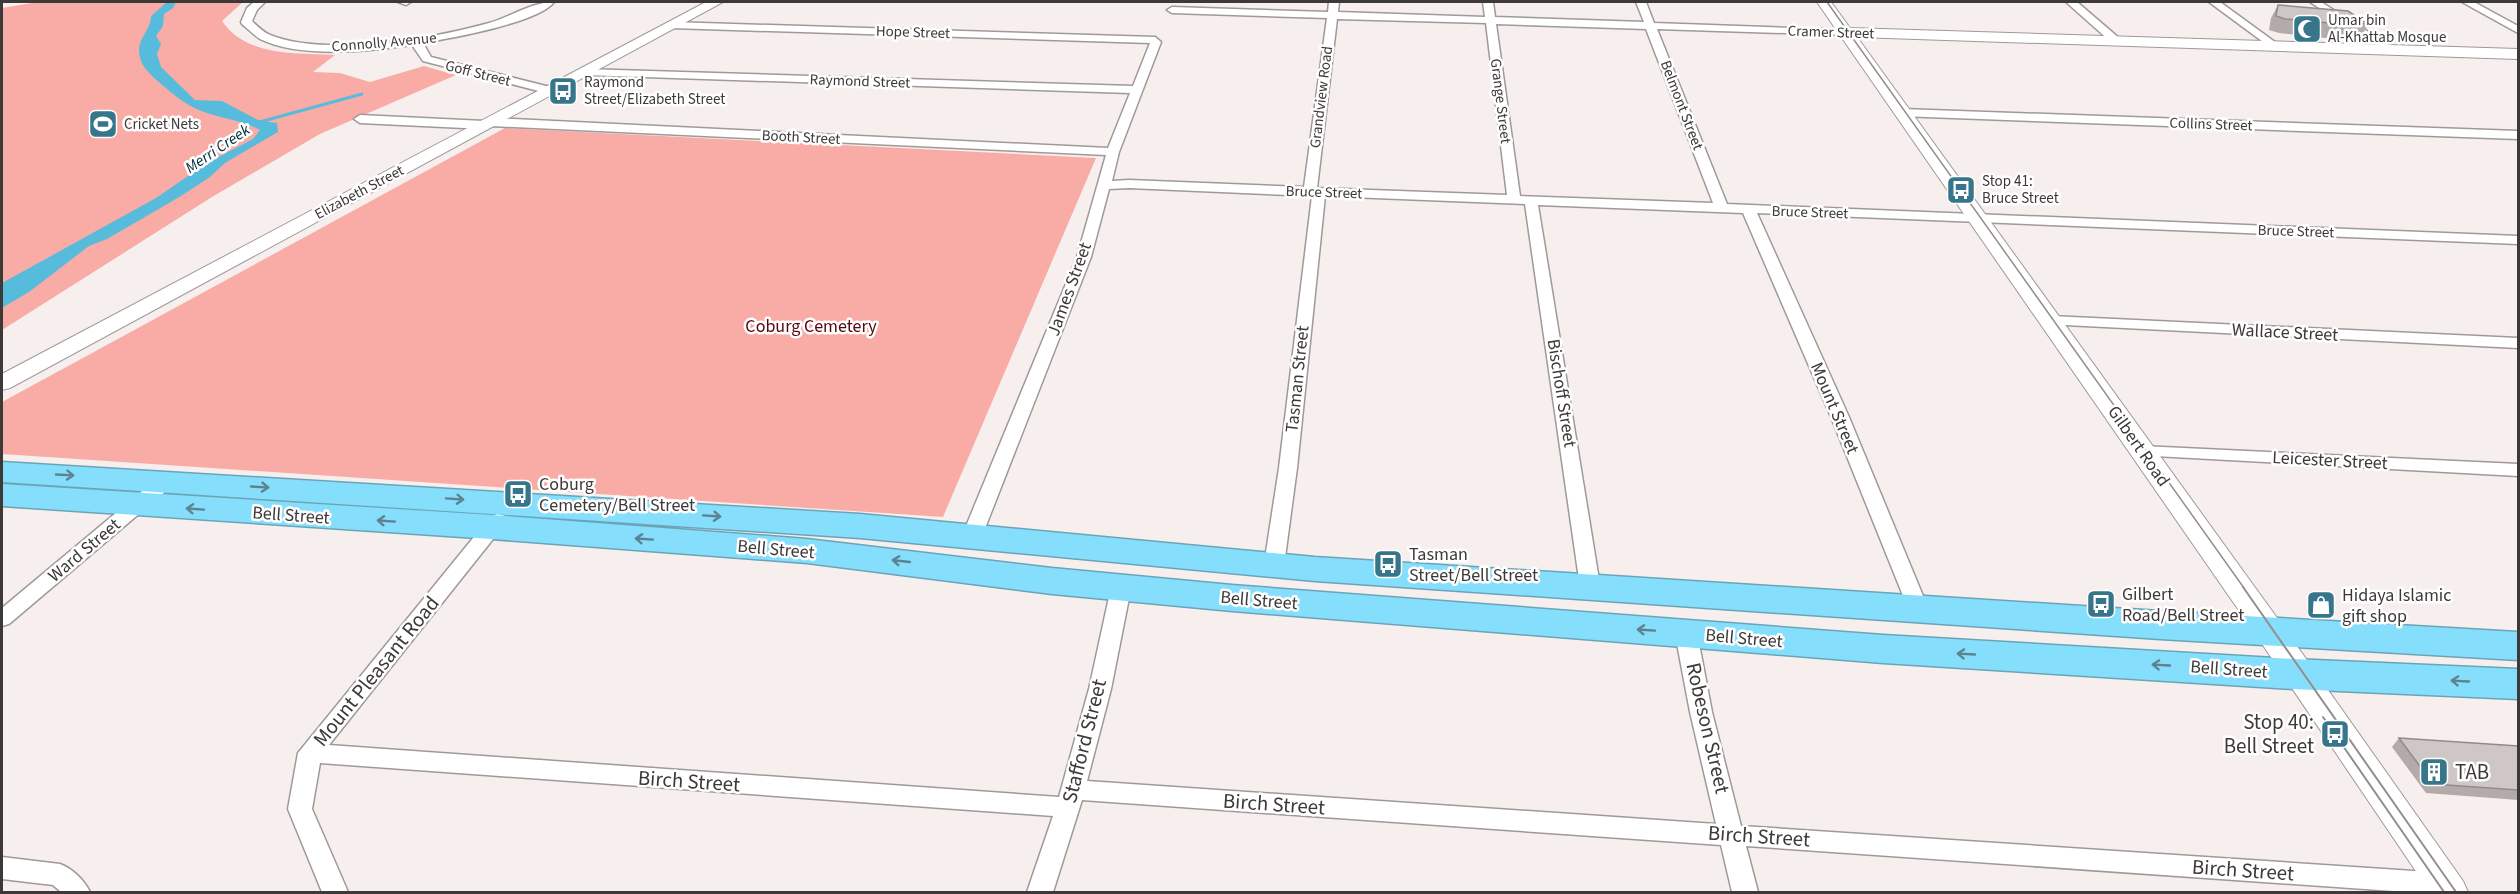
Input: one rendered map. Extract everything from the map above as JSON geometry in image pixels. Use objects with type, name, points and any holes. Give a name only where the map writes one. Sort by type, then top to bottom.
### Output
[{"type":"highway","name":"Bell Street","points":[[2,472],[166,482],[502,515],[1121,588],[1883,649],[2298,674],[2518,684]]},
{"type":"highway","name":"Bell Street","points":[[2,495],[138,505],[502,515],[751,518],[972,536],[1274,565],[1918,609],[2518,645]]},
{"type":"highway","points":[[1049,543],[1047,561],[1052,580]]},
{"type":"street","name":"Connolly Avenue","points":[[260,2],[252,8],[246,22],[260,35],[272,40],[308,47],[417,41],[448,36],[496,25],[549,2]]},
{"type":"street","name":"Elizabeth Street","points":[[2,383],[716,2]]},
{"type":"street","name":"Grandview Road","points":[[1314,192],[1309,183],[1334,2]]},
{"type":"street","name":"Grange Street","points":[[1488,2],[1523,201]]},
{"type":"street","name":"Belmont Street","points":[[1641,2],[1722,208]]},
{"type":"street","name":"Gilbert Road","points":[[1824,2],[2269,630],[2447,888]]},
{"type":"street","points":[[2070,2],[2115,40]]},
{"type":"street","points":[[2214,2],[2274,45]]},
{"type":"street","points":[[2315,2],[2389,49]]},
{"type":"street","points":[[2467,2],[2514,25]]},
{"type":"street","points":[[2477,2],[2514,25]]},
{"type":"street","name":"Cramer Street","points":[[1172,6],[1332,16],[2518,53]]},
{"type":"street","points":[[1163,23],[1172,6]]},
{"type":"street","name":"Hope Street","points":[[671,25],[1155,39]]},
{"type":"street","name":"James Street","points":[[972,536],[1084,257],[1101,186],[1156,42],[1155,39]]},
{"type":"street","name":"Goff Street","points":[[417,41],[419,49],[427,59],[550,90]]},
{"type":"street","name":"Raymond Street","points":[[584,72],[1136,90]]},
{"type":"street","name":"Collins Street","points":[[1903,113],[2518,135]]},
{"type":"street","name":"Booth Street","points":[[360,119],[1113,152]]},
{"type":"street","name":"Bruce Street","points":[[1101,186],[1129,184],[2518,240]]},
{"type":"street","name":"Tasman Street","points":[[1274,565],[1288,468],[1314,192]]},
{"type":"street","name":"Bischoff Street","points":[[1523,201],[1590,586]]},
{"type":"street","name":"Mount Street","points":[[1749,210],[1840,417],[1918,609]]},
{"type":"street","name":"Wallace Street","points":[[2051,321],[2518,343]]},
{"type":"street","name":"Leicester Street","points":[[2142,451],[2518,470]]},
{"type":"street","name":"Ward Street","points":[[2,619],[166,482]]},
{"type":"street","name":"Mount Pleasant Road","points":[[335,892],[300,809],[310,753],[502,515]]},
{"type":"street","name":"Stafford Street","points":[[1040,892],[1070,798],[1100,689],[1121,588]]},
{"type":"street","name":"Robeson Street","points":[[1686,633],[1701,711],[1733,835],[1745,892]]},
{"type":"street","name":"Birch Street","points":[[310,753],[892,796],[1070,798],[1733,835],[2447,888]]},
{"type":"street","points":[[2,868],[60,875],[77,892]]},
{"type":"green space","points":[[38,2],[243,2],[222,21],[232,33],[258,47],[273,51],[335,55],[313,72],[340,73],[370,82],[424,66],[456,75],[320,134],[212,197],[2,330],[2,8]]},
{"type":"green space","name":"Coburg Cemetery","points":[[505,128],[1096,158],[943,517],[2,454],[2,402]]},
{"type":"water","points":[[167,2],[176,2],[173,8],[164,14],[163,26],[156,36],[161,44],[157,54],[161,67],[195,100],[222,101],[260,121],[277,123],[278,132],[225,163],[210,177],[181,196],[107,239],[89,246],[29,292],[2,308],[2,283],[156,198],[207,163],[253,139],[260,130],[194,108],[174,95],[146,70],[140,56],[141,41],[151,16]]},
{"type":"building","points":[[2278,5],[2348,11],[2368,24],[2350,23],[2351,25],[2285,19],[2276,16]]},
{"type":"building","points":[[2399,738],[2518,746],[2518,790],[2433,784]]},
{"type":"waterway","points":[[256,123],[362,94]]},
{"type":"tram line","points":[[1827,2],[2244,588]]},
{"type":"tram line","points":[[2243,587],[2456,892]]},
{"type":"tram line","points":[[2323,717],[2444,892]]},
{"type":"place","name":"Umar bin Al-Khattab Mosque","points":[[2307,29]]},
{"type":"place","name":"Raymond Street/Elizabeth Street","points":[[563,91]]},
{"type":"place","name":"Cricket Nets","points":[[103,124]]},
{"type":"place","name":"Stop 41: Bruce Street","points":[[1961,190]]},
{"type":"place","name":"Coburg Cemetery/Bell Street","points":[[518,494]]},
{"type":"place","name":"Tasman Street/Bell Street","points":[[1388,564]]},
{"type":"place","name":"Gilbert Road/Bell Street","points":[[2101,604]]},
{"type":"place","name":"Hidaya Islamic gift shop","points":[[2321,605]]},
{"type":"place","name":"Stop 40: Bell Street","points":[[2335,734]]},
{"type":"place","name":"TAB","points":[[2434,772]]},
{"type":"water label","name":"Merri Creek","points":[[217,148]]}]
